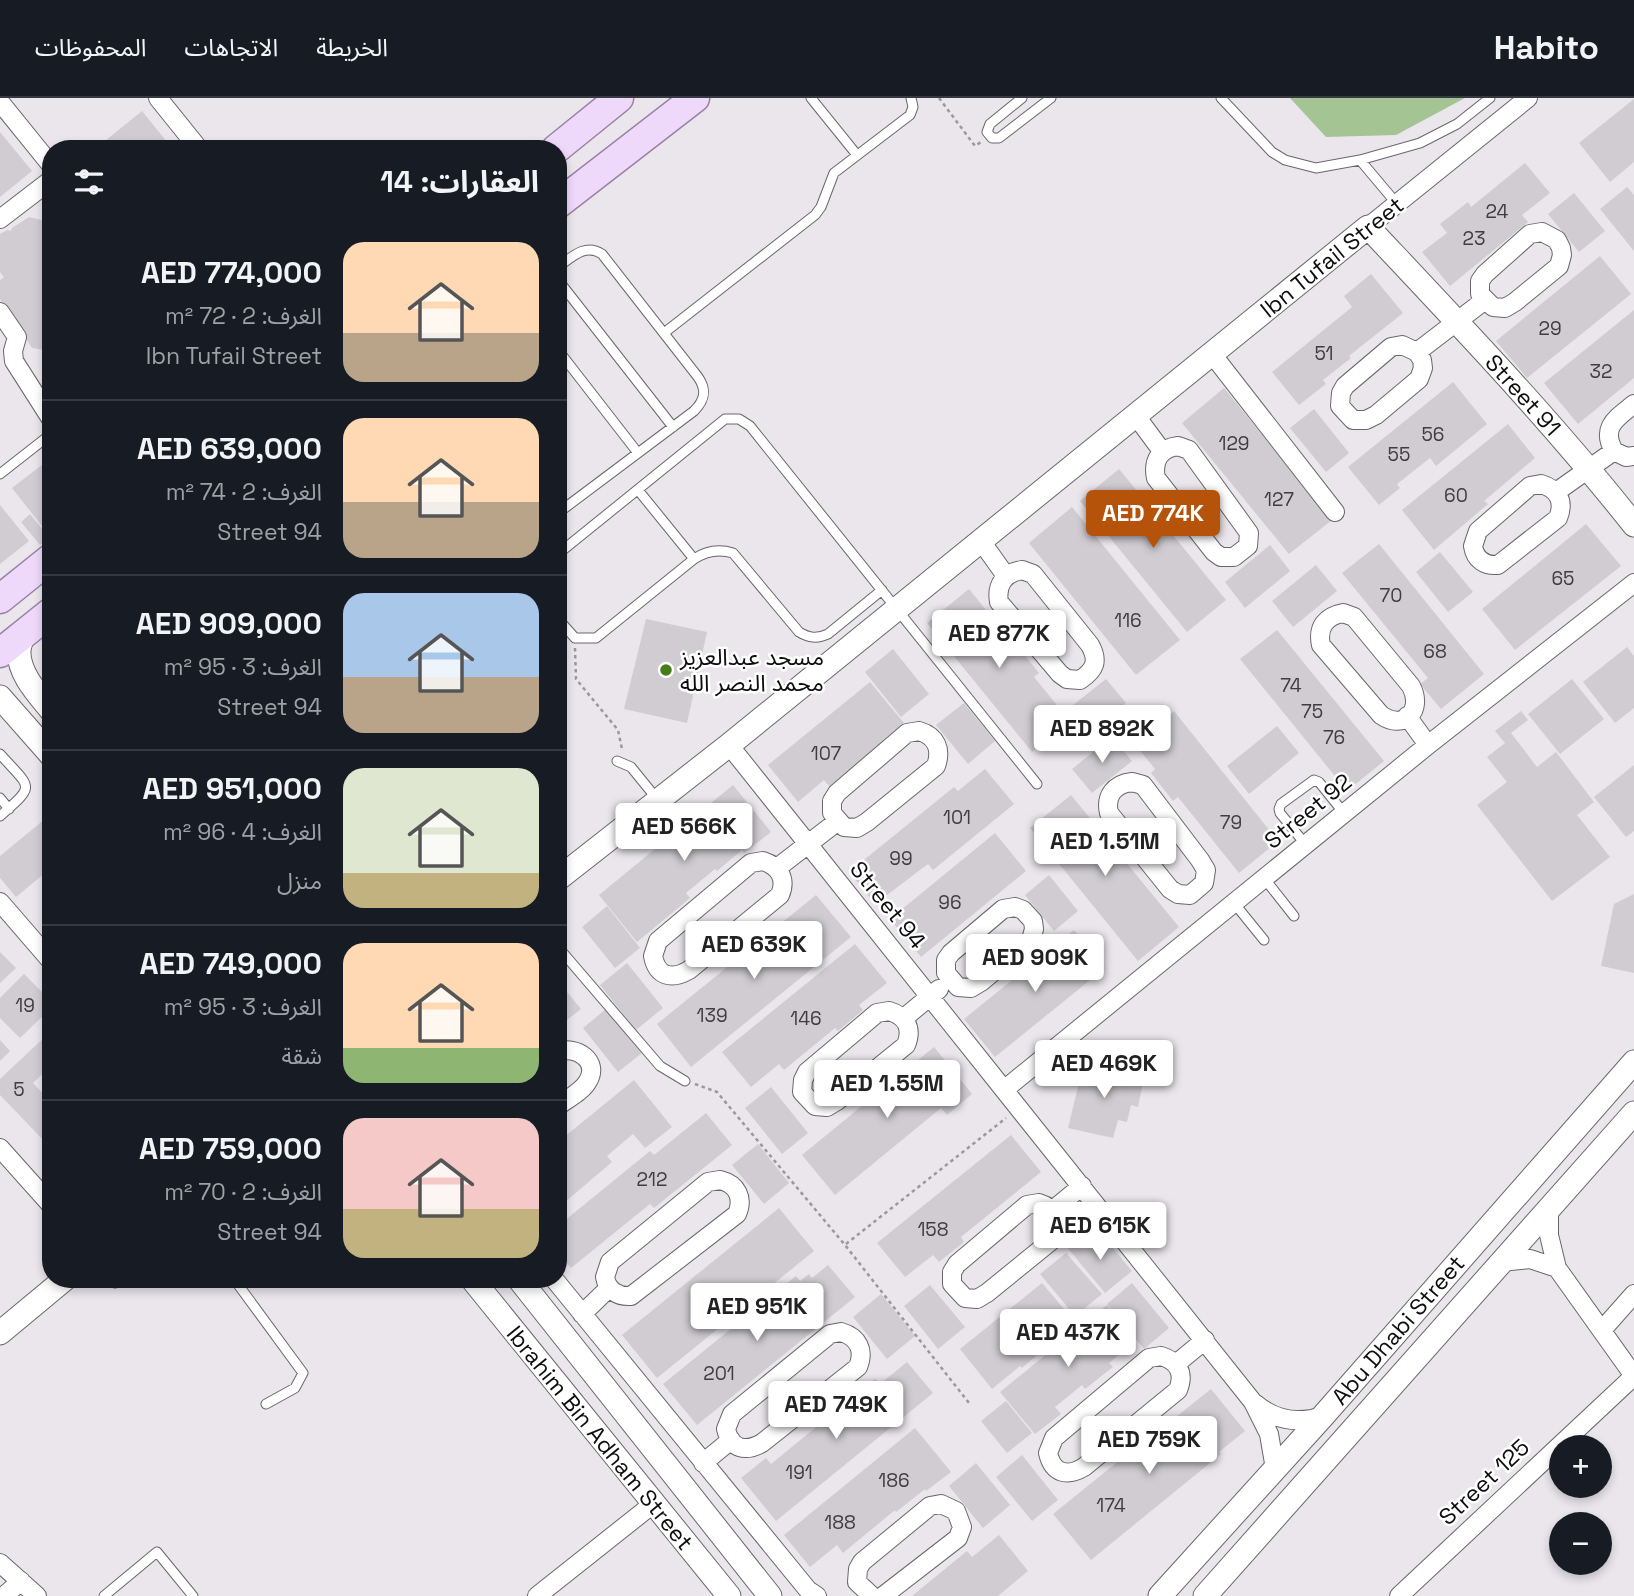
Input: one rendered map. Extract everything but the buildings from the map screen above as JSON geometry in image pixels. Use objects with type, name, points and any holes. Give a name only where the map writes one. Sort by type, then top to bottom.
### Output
[{"type":"main road","points":[[567,140],[618,98]]},
{"type":"main road","points":[[567,197],[695,98]]},
{"type":"main road","points":[[0,599],[42,565]]},
{"type":"main road","points":[[0,653],[42,619]]},
{"type":"street","points":[[158,98],[192,140]]},
{"type":"street","name":"Ibn Tufail Street","points":[[567,872],[729,745],[1528,98]]},
{"type":"street","points":[[0,102],[42,154]]},
{"type":"street","points":[[0,219],[42,187]]},
{"type":"street","name":"Street 91","points":[[1368,227],[1589,468],[1634,525]]},
{"type":"street","points":[[1542,232],[1557,240],[1562,255],[1559,266],[1505,308],[1493,307],[1485,300],[1479,289],[1485,274],[1530,234],[1542,232]]},
{"type":"street","points":[[1417,352],[1485,300]]},
{"type":"street","points":[[0,312],[17,337],[13,351],[14,361],[42,405]]},
{"type":"street","points":[[1402,345],[1417,352],[1423,368],[1419,379],[1376,415],[1366,420],[1353,420],[1345,413],[1340,401],[1345,386],[1391,346],[1402,345]]},
{"type":"street","points":[[1212,355],[1335,512]]},
{"type":"street","points":[[1634,404],[1613,422],[1609,429],[1608,442],[1614,451],[1626,457],[1634,456]]},
{"type":"street","points":[[1136,416],[1162,451]]},
{"type":"street","points":[[1178,446],[1189,450],[1250,533],[1248,545],[1241,553],[1229,558],[1214,552],[1164,488],[1154,472],[1157,458],[1162,451],[1178,446]]},
{"type":"street","points":[[1556,492],[1614,451]]},
{"type":"street","points":[[1541,484],[1556,492],[1562,507],[1558,518],[1498,565],[1486,565],[1479,560],[1473,546],[1478,531],[1530,486],[1541,484]]},
{"type":"street","points":[[981,541],[1006,576]]},
{"type":"street","points":[[1022,570],[1033,574],[1096,655],[1096,663],[1087,675],[1075,681],[1060,674],[999,602],[998,590],[1006,576],[1022,570]]},
{"type":"street","name":"Street 92","points":[[1005,1089],[1428,745],[1634,583]]},
{"type":"street","points":[[1335,614],[1354,617],[1416,696],[1415,709],[1408,716],[1395,721],[1381,715],[1321,645],[1319,633],[1327,619],[1335,614]]},
{"type":"street","points":[[23,634],[19,650],[22,664],[31,684],[42,698]]},
{"type":"street","points":[[0,697],[42,745]]},
{"type":"street","points":[[1408,716],[1428,745]]},
{"type":"street","name":"Street 94","points":[[907,733],[927,734],[934,739],[939,754],[936,766],[857,828],[844,827],[838,821],[831,809],[837,793],[907,733]]},
{"type":"street","name":"Street 94","points":[[729,745],[1253,1402],[1262,1410],[1285,1420],[1298,1421],[1323,1416]]},
{"type":"street","points":[[1132,782],[1143,785],[1206,870],[1204,883],[1197,891],[1185,895],[1170,889],[1109,813],[1108,801],[1116,787],[1132,782]]},
{"type":"street","points":[[777,868],[838,821]]},
{"type":"street","points":[[763,861],[777,868],[783,884],[780,895],[679,976],[671,976],[657,967],[653,956],[658,941],[751,863],[763,861]]},
{"type":"street","points":[[1197,891],[1220,914]]},
{"type":"street","points":[[0,902],[42,951]]},
{"type":"street","name":"Street 94","points":[[1015,907],[1030,915],[1034,929],[1031,940],[981,982],[971,988],[963,988],[950,979],[945,968],[951,953],[1003,909],[1015,907]]},
{"type":"street","points":[[904,1018],[950,979]]},
{"type":"street","points":[[889,1011],[904,1018],[909,1034],[906,1045],[827,1107],[815,1106],[806,1098],[801,1087],[807,1072],[877,1013],[889,1011]]},
{"type":"street","points":[[567,1050],[578,1051],[585,1056],[591,1072],[587,1084],[567,1099]]},
{"type":"street","name":"Abu Dhabi Street","points":[[1160,1596],[1323,1416],[1634,1062]]},
{"type":"street","name":"Abu Dhabi Street","points":[[1204,1596],[1634,1114]]},
{"type":"street","points":[[0,1148],[42,1195]]},
{"type":"street","points":[[720,1180],[734,1187],[740,1203],[737,1214],[631,1296],[618,1296],[609,1288],[605,1277],[610,1262],[708,1182],[720,1180]]},
{"type":"street","points":[[1054,1210],[1082,1186]]},
{"type":"street","points":[[1039,1203],[1054,1210],[1059,1226],[1056,1237],[977,1299],[964,1298],[956,1290],[951,1279],[957,1264],[1027,1205],[1039,1203]]},
{"type":"street","points":[[1549,1208],[1549,1235],[1557,1268],[1634,1376]]},
{"type":"street","points":[[1501,1262],[1530,1259],[1557,1268]]},
{"type":"street","points":[[0,1333],[54,1288]]},
{"type":"street","name":"Ibrahim Bin Adham Street","points":[[479,1288],[729,1596]]},
{"type":"street","points":[[486,1288],[492,1305]]},
{"type":"street","name":"Ibrahim Bin Adham Street","points":[[525,1288],[770,1596]]},
{"type":"street","points":[[561,1288],[808,1590],[817,1596]]},
{"type":"street","points":[[582,1314],[609,1288]]},
{"type":"street","points":[[1602,1329],[1634,1294]]},
{"type":"street","points":[[841,1332],[856,1339],[862,1355],[859,1367],[752,1449],[744,1449],[731,1440],[726,1429],[732,1414],[820,1342],[830,1334],[841,1332]]},
{"type":"street","points":[[1176,1364],[1205,1340]]},
{"type":"street","points":[[1161,1356],[1176,1364],[1182,1379],[1178,1390],[1084,1467],[1074,1473],[1066,1473],[1053,1464],[1048,1453],[1054,1438],[1149,1358],[1161,1356]]},
{"type":"street","name":"Ibrahim Bin Adham Street","points":[[601,1384],[625,1366]]},
{"type":"street","name":"Street 125","points":[[1399,1596],[1634,1376]]},
{"type":"street","name":"Street 94","points":[[1253,1402],[1269,1434],[1275,1469]]},
{"type":"street","name":"Ibrahim Bin Adham Street","points":[[631,1423],[656,1404]]},
{"type":"street","points":[[703,1462],[731,1440]]},
{"type":"street","points":[[537,1596],[653,1504]]},
{"type":"street","points":[[860,1593],[856,1577],[862,1562],[929,1506],[941,1504],[956,1511],[962,1527],[958,1538],[883,1596]]},
{"type":"street","points":[[0,1563],[37,1596]]},
{"type":"street","points":[[1179,1575],[1179,1584],[1190,1596]]},
{"type":"street","points":[[4,1596],[21,1581]]},
{"type":"lane","points":[[811,98],[857,155]]},
{"type":"lane","points":[[664,333],[815,215],[821,207],[834,173],[910,115],[913,107],[911,98]]},
{"type":"lane","points":[[1023,98],[990,124],[987,128],[989,136],[999,138],[1051,98]]},
{"type":"lane","points":[[1221,98],[1260,141],[1285,160],[1316,168],[1360,160],[1420,143],[1474,113],[1490,98]]},
{"type":"lane","points":[[1360,160],[1397,204]]},
{"type":"lane","points":[[567,260],[580,251],[598,251],[698,377],[704,389],[702,402],[673,427],[567,506]]},
{"type":"lane","points":[[567,292],[673,427]]},
{"type":"lane","points":[[567,362],[638,453]]},
{"type":"lane","points":[[567,547],[725,419],[739,419],[750,426],[1037,784]]},
{"type":"lane","points":[[0,474],[42,441]]},
{"type":"lane","points":[[638,490],[694,559]]},
{"type":"lane","points":[[567,629],[575,638],[596,638],[694,559],[711,551],[724,550],[733,553],[799,632],[808,638],[821,638],[828,634],[882,590]]},
{"type":"lane","points":[[860,609],[874,627]]},
{"type":"lane","points":[[0,754],[26,785],[24,795],[0,816]]},
{"type":"lane","points":[[621,762],[631,767],[658,800]]},
{"type":"lane","points":[[1306,845],[1280,813],[1281,804],[1314,780],[1319,782],[1344,813]]},
{"type":"lane","points":[[0,798],[9,809]]},
{"type":"lane","points":[[1264,878],[1294,916]]},
{"type":"lane","points":[[1234,903],[1264,940]]},
{"type":"lane","points":[[567,958],[660,1066],[685,1081]]},
{"type":"lane","points":[[241,1288],[303,1373],[295,1388],[266,1404]]},
{"type":"lane","points":[[104,1596],[157,1552],[192,1596]]},
{"type":"path","points":[[939,98],[975,146],[989,136]]},
{"type":"path","points":[[575,638],[576,678],[618,730],[621,762]]},
{"type":"path","points":[[685,1081],[717,1092],[845,1245],[969,1403]]},
{"type":"path","points":[[845,1245],[1020,1107]]},
{"type":"green space","points":[[1290,98],[1465,98],[1396,135],[1326,137]]},
{"type":"place","name":"مسجد عبدالعزيز محمد النصر الله","points":[[666,670]]}]
